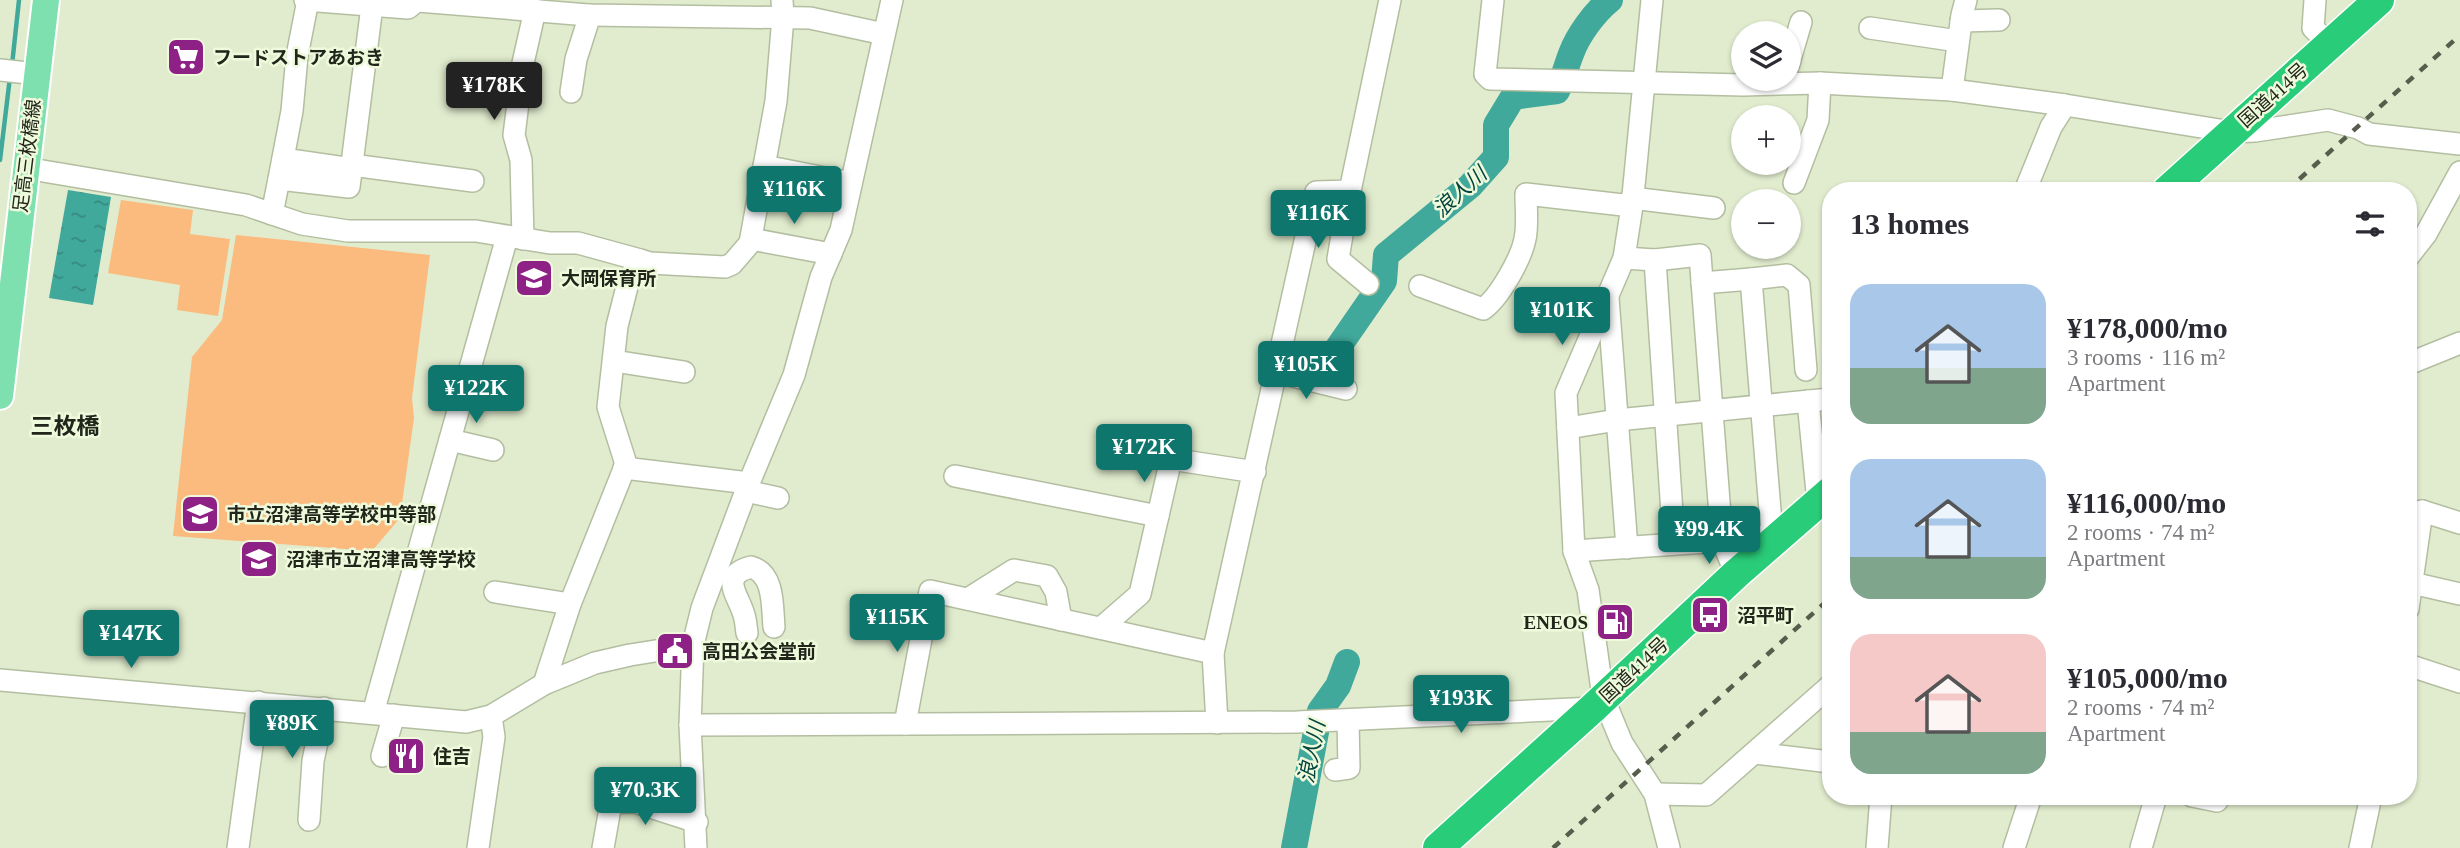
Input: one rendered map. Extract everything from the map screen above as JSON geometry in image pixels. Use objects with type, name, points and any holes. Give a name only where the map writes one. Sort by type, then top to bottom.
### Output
[{"type":"highway","name":"国道414号","points":[[2177,182],[2379,0]]},
{"type":"highway","name":"国道414号","points":[[1437,848],[1598,703],[1773,538],[1822,499]]},
{"type":"main road","name":"足高三枚橋線","points":[[0,396],[25,168],[19,72],[46,0]]},
{"type":"street","points":[[272,214],[292,111],[297,56],[309,0],[408,8],[418,0],[546,7],[590,15],[783,8],[810,18],[884,34]]},
{"type":"street","points":[[696,848],[697,822],[690,725],[693,645],[702,608],[747,487],[794,375],[821,277],[841,230],[891,0]]},
{"type":"street","points":[[1368,284],[1338,259],[1350,187],[1390,0]]},
{"type":"street","points":[[1493,0],[1485,74],[1490,79],[1561,82],[1731,82]]},
{"type":"street","points":[[1652,0],[1624,258],[1607,292],[1566,393],[1574,551],[1588,590],[1598,703],[1655,793],[1669,848]]},
{"type":"street","points":[[1952,90],[1959,31],[1966,0]]},
{"type":"street","points":[[2315,0],[2313,28],[2330,45]]},
{"type":"street","points":[[281,169],[349,187],[372,6]]},
{"type":"street","points":[[373,713],[450,440],[515,238],[521,160],[514,135],[523,63],[546,7]]},
{"type":"street","points":[[25,168],[246,205],[302,224],[348,231],[476,231],[550,243],[579,243],[661,264],[725,267],[732,264],[751,239],[776,101],[783,8]]},
{"type":"street","points":[[571,92],[574,68],[590,15]]},
{"type":"street","points":[[1870,28],[1959,31],[1999,20]]},
{"type":"street","points":[[1801,79],[1820,83],[1952,90],[2232,132],[2328,120],[2370,134],[2458,136]]},
{"type":"street","points":[[1794,183],[1818,120],[1820,83]]},
{"type":"street","points":[[2029,182],[2051,127],[2065,105]]},
{"type":"street","points":[[764,166],[851,183]]},
{"type":"street","points":[[352,167],[473,181]]},
{"type":"street","points":[[2417,245],[2460,172]]},
{"type":"street","points":[[1217,723],[1213,653],[1316,192],[1350,191],[1350,187]]},
{"type":"street","points":[[1420,286],[1483,309],[1492,303],[1517,261],[1525,239],[1526,194],[1714,208]]},
{"type":"street","points":[[751,239],[831,254]]},
{"type":"street","points":[[1624,258],[1655,260],[1700,255],[1722,541],[1736,574]]},
{"type":"street","points":[[544,684],[570,604],[626,464],[608,407],[617,326],[629,279],[640,260]]},
{"type":"street","points":[[1655,260],[1674,544]]},
{"type":"street","points":[[1702,283],[1787,275],[1799,285],[1806,370]]},
{"type":"street","points":[[1574,551],[1773,538],[1751,279]]},
{"type":"street","points":[[1607,292],[1627,548]]},
{"type":"street","points":[[2417,357],[2460,344]]},
{"type":"street","points":[[614,361],[684,372]]},
{"type":"street","points":[[1277,372],[1346,389]]},
{"type":"street","points":[[1568,428],[1617,419],[1822,400]]},
{"type":"street","points":[[1808,401],[1822,485]]},
{"type":"street","points":[[450,440],[493,450]]},
{"type":"street","points":[[1101,628],[1140,594],[1171,459],[1255,472]]},
{"type":"street","points":[[624,468],[747,487],[778,498]]},
{"type":"street","points":[[955,476],[1158,516]]},
{"type":"street","points":[[2417,514],[2460,523]]},
{"type":"street","points":[[747,633],[744,613],[732,586],[742,570],[751,567],[769,581],[774,627]]},
{"type":"street","points":[[968,599],[1014,570],[1046,576],[1056,592],[1061,620]]},
{"type":"street","points":[[2417,584],[2460,594]]},
{"type":"street","points":[[905,724],[930,591],[1213,653]]},
{"type":"street","points":[[495,592],[570,604]]},
{"type":"street","points":[[0,680],[466,722],[491,716],[544,684],[595,663],[630,654],[693,645]]},
{"type":"street","points":[[2417,668],[2460,682]]},
{"type":"street","points":[[1655,793],[1706,796],[1822,693]]},
{"type":"street","points":[[238,848],[258,702]]},
{"type":"street","points":[[690,725],[1328,721],[1598,703]]},
{"type":"street","points":[[309,820],[313,761],[324,708]]},
{"type":"street","points":[[382,756],[394,715]]},
{"type":"street","points":[[478,848],[494,737],[491,716]]},
{"type":"street","points":[[1328,721],[1349,768],[1335,770]]},
{"type":"street","points":[[1755,753],[1822,761]]},
{"type":"street","points":[[603,848],[611,803],[635,802],[697,822]]},
{"type":"street","points":[[1877,848],[1880,805]]},
{"type":"street","points":[[2014,848],[2028,805]]},
{"type":"street","points":[[2141,848],[2153,805]]},
{"type":"street","points":[[2360,848],[2369,805]]},
{"type":"shaded area","points":[[121,200],[193,210],[190,234],[230,239],[218,316],[177,310],[180,285],[108,273]]},
{"type":"shaded area","points":[[236,235],[430,255],[412,398],[414,418],[400,518],[372,551],[173,536],[192,357],[222,320]]},
{"type":"water","points":[[68,190],[111,197],[93,305],[49,298]]},
{"type":"waterway","points":[[12,65],[19,0]]},
{"type":"waterway","name":"浪人川","points":[[1326,365],[1384,281],[1386,255],[1470,186],[1496,157],[1496,125],[1513,97],[1557,91],[1578,39],[1592,18],[1610,0]]},
{"type":"waterway","points":[[0,160],[10,77]]},
{"type":"waterway","name":"浪人川","points":[[1294,848],[1320,711],[1338,686],[1347,662]]},
{"type":"railway","points":[[2296,182],[2460,35]]},
{"type":"railway","points":[[1553,848],[1822,605]]},
{"type":"place","name":"フードストアあおき","points":[[186,57]]},
{"type":"place","name":"大岡保育所","points":[[534,278]]},
{"type":"place","name":"市立沼津高等学校中等部","points":[[200,514]]},
{"type":"place","name":"沼津市立沼津高等学校","points":[[259,559]]},
{"type":"place","name":"沼平町","points":[[1710,615]]},
{"type":"place","name":"ENEOS","points":[[1615,622]]},
{"type":"place","name":"高田公会堂前","points":[[675,651]]},
{"type":"place","name":"住吉","points":[[406,756]]},
{"type":"district","name":"三枚橋","points":[[65,426]]}]
